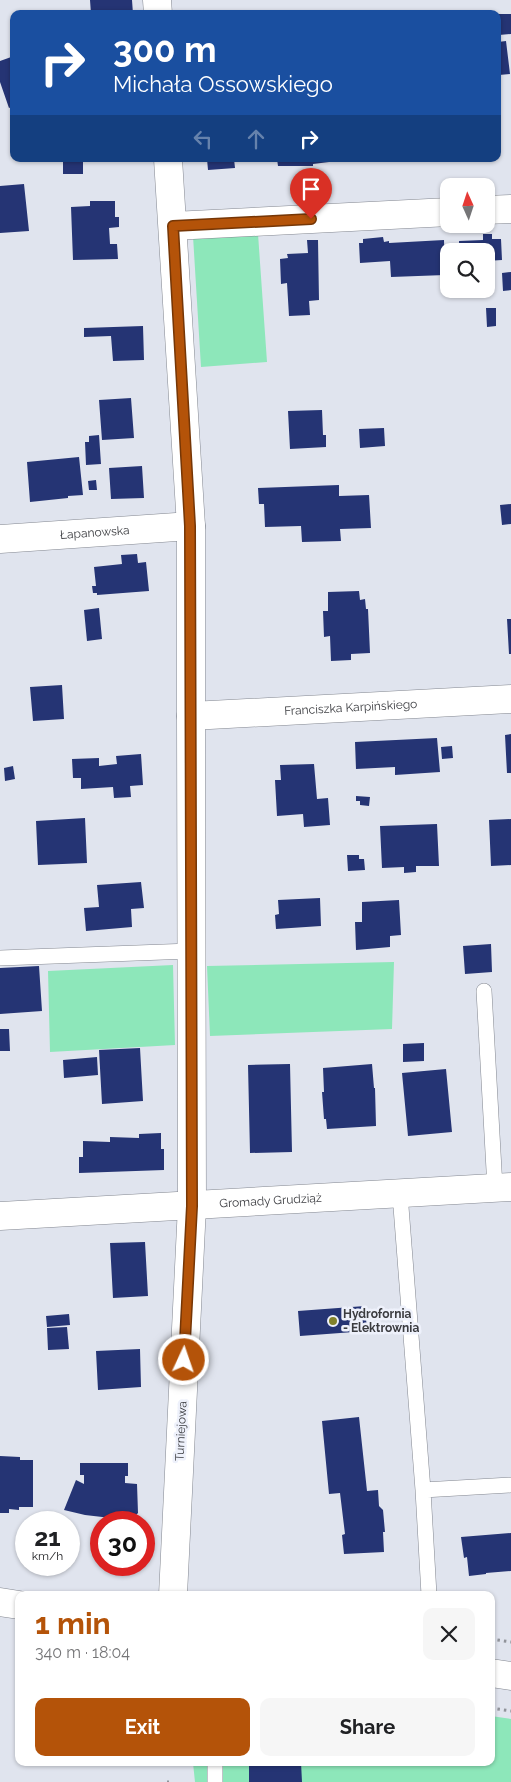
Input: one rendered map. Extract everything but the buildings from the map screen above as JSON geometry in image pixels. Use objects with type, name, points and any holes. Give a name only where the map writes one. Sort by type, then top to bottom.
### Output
[{"type":"street","name":"Turniejowa","points":[[168,162],[190,526],[191,716],[192,1206],[172,1591]]},
{"type":"street","points":[[495,210],[511,209]]},
{"type":"street","points":[[173,226],[440,212]]},
{"type":"street","name":"Łapanowska","points":[[0,539],[190,526]]},
{"type":"street","name":"Franciszka Karpińskiego","points":[[191,716],[511,699]]},
{"type":"street","name":"Gromady Grudziąż","points":[[0,1216],[503,1188]]},
{"type":"street","points":[[0,1602],[15,1604]]},
{"type":"street","points":[[495,1674],[511,1676]]},
{"type":"lane","points":[[0,958],[191,951]]},
{"type":"lane","points":[[484,991],[503,1188]]},
{"type":"lane","points":[[400,1194],[423,1490],[429,1591]]},
{"type":"lane","points":[[423,1490],[511,1485]]},
{"type":"lane","points":[[215,1766],[215,1782]]},
{"type":"path","points":[[495,1640],[511,1642]]},
{"type":"path","points":[[495,1709],[511,1711]]},
{"type":"green space","points":[[258,234],[267,362],[201,367],[193,236]]},
{"type":"green space","points":[[394,962],[392,1029],[210,1036],[207,966]]},
{"type":"green space","points":[[173,965],[175,1045],[50,1052],[48,971]]},
{"type":"green space","points":[[495,1717],[511,1719],[511,1782],[195,1782],[193,1766],[495,1766]]},
{"type":"place","name":"Hydrofornia - Elektrownia","points":[[333,1321]]},
{"type":"route","points":[[184,1360],[192,1206],[190,526],[173,226],[311,219]]}]
